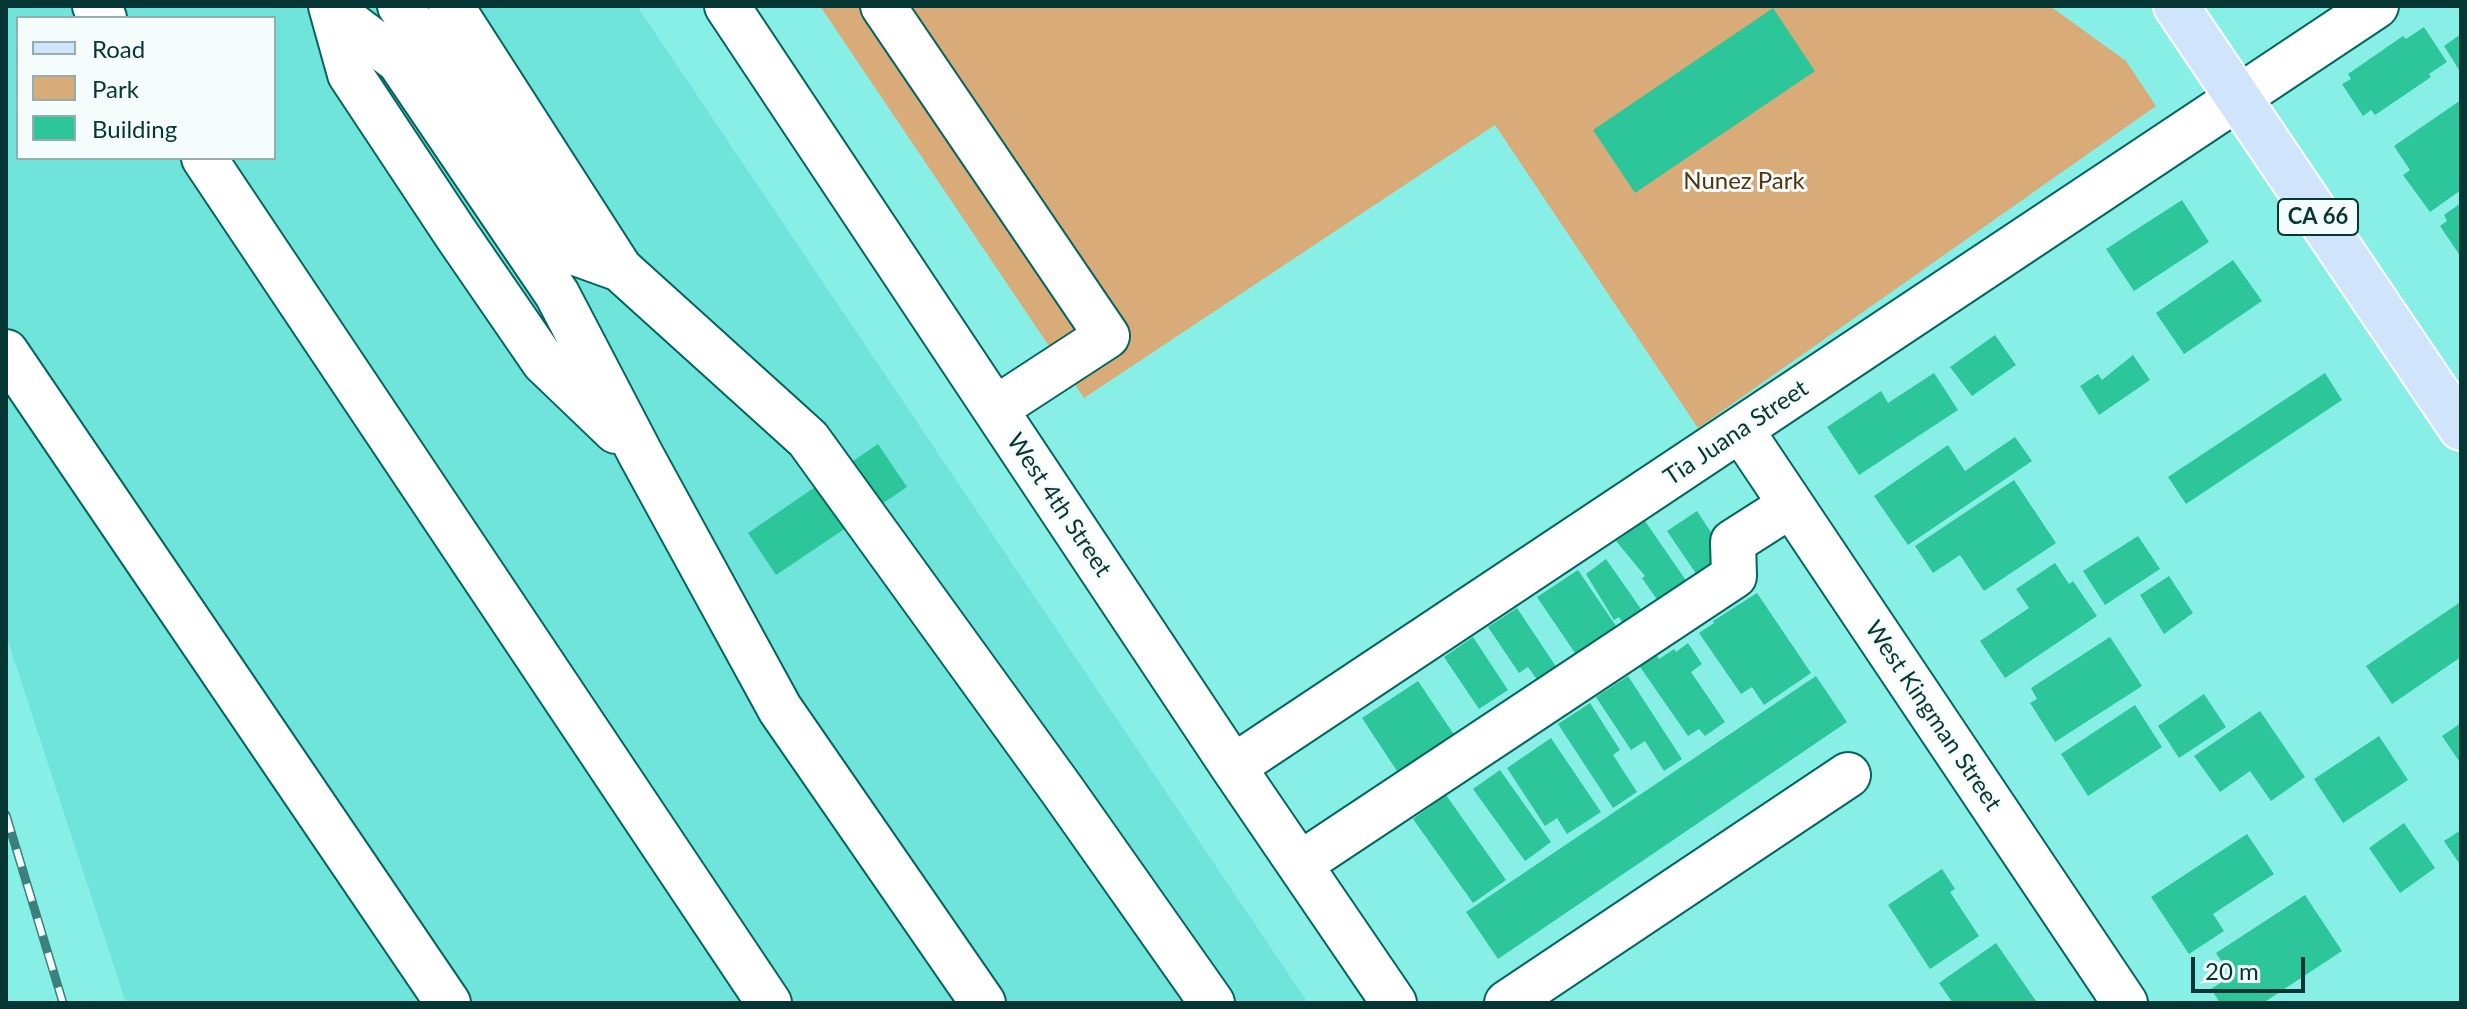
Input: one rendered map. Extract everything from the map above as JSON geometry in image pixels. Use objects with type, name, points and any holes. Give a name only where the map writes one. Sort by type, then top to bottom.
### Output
[{"type":"main road","name":"CA 66","points":[[2176,6],[2461,428]]},
{"type":"street","points":[[400,6],[570,251],[620,269]]},
{"type":"street","points":[[451,6],[620,269],[808,439],[1212,1003]]},
{"type":"street","name":"West 4th Street","points":[[727,6],[1233,767],[1394,1003]]},
{"type":"street","points":[[883,6],[1107,336],[995,409]]},
{"type":"street","name":"Tia Juana Street","points":[[1233,767],[2376,6]]},
{"type":"street","points":[[332,8],[399,61],[557,294],[780,709],[983,1003]]},
{"type":"street","points":[[205,160],[769,1003]]},
{"type":"street","points":[[6,352],[448,1003]]},
{"type":"street","name":"West Kingman Street","points":[[1741,430],[2125,1003]]},
{"type":"street","points":[[1300,864],[1734,576],[1733,542],[1791,505]]},
{"type":"street","points":[[1507,1003],[1848,775]]},
{"type":"shaded area","points":[[6,6],[637,6],[1308,1003],[126,1003],[6,635]]},
{"type":"green space","name":"Nunez Park","points":[[820,6],[2050,6],[2126,61],[2156,106],[1698,428],[1495,125],[1084,398]]},
{"type":"building","points":[[1773,8],[1815,71],[1635,193],[1593,130]]},
{"type":"building","points":[[2424,27],[2447,62],[2429,74],[2431,77],[2375,115],[2371,110],[2363,116],[2342,84],[2351,79],[2348,74],[2403,36],[2406,39]]},
{"type":"building","points":[[2461,34],[2461,73],[2444,46]]},
{"type":"building","points":[[2461,100],[2461,190],[2430,212],[2403,175],[2410,170],[2394,146]]},
{"type":"building","points":[[2182,200],[2209,242],[2134,291],[2106,249]]},
{"type":"building","points":[[2461,203],[2461,257],[2440,226],[2447,221],[2444,215]]},
{"type":"building","points":[[2233,260],[2262,301],[2184,354],[2156,313]]},
{"type":"building","points":[[1995,335],[2016,365],[1972,396],[1950,367]]},
{"type":"building","points":[[2133,355],[2150,380],[2099,415],[2080,386],[2098,374],[2102,380]]},
{"type":"building","points":[[1934,373],[1958,410],[1859,475],[1827,427],[1881,391],[1888,403]]},
{"type":"building","points":[[2325,373],[2342,400],[2186,504],[2168,477]]},
{"type":"building","points":[[2015,437],[2032,461],[1908,545],[1874,496],[1948,445],[1965,471]]},
{"type":"building","points":[[878,444],[907,487],[776,575],[748,533]]},
{"type":"building","points":[[2014,480],[2056,543],[1984,591],[1960,555],[1933,573],[1915,546]]},
{"type":"building","points":[[1697,511],[1726,555],[1697,575],[1667,531]]},
{"type":"building","points":[[1645,521],[1687,582],[1658,601],[1642,578],[1645,576],[1616,541]]},
{"type":"building","points":[[2138,536],[2160,569],[2105,605],[2083,571]]},
{"type":"building","points":[[1606,559],[1641,609],[1622,622],[1619,617],[1614,620],[1586,574]]},
{"type":"building","points":[[2055,563],[2069,584],[2073,581],[2097,616],[2005,678],[1980,641],[2029,608],[2016,589]]},
{"type":"building","points":[[1578,570],[1616,626],[1575,653],[1537,597]]},
{"type":"building","points":[[2169,576],[2193,613],[2164,634],[2140,595]]},
{"type":"building","points":[[1757,593],[1811,673],[1764,705],[1752,687],[1741,694],[1699,633]]},
{"type":"building","points":[[2459,603],[2461,657],[2392,704],[2366,666]]},
{"type":"building","points":[[1517,608],[1557,668],[1538,681],[1528,667],[1519,673],[1488,627]]},
{"type":"building","points":[[1473,637],[1508,690],[1479,709],[1444,657]]},
{"type":"building","points":[[2110,637],[2142,686],[2055,742],[2030,703],[2037,699],[2031,688]]},
{"type":"building","points":[[1688,643],[1702,664],[1691,672],[1725,722],[1705,736],[1699,729],[1688,736],[1638,664],[1655,653],[1659,659],[1674,649],[1676,652]]},
{"type":"building","points":[[1628,676],[1682,759],[1664,771],[1645,741],[1631,750],[1596,697]]},
{"type":"building","points":[[1816,676],[1847,722],[1498,959],[1466,912]]},
{"type":"building","points":[[1418,681],[1457,739],[1401,777],[1362,718]]},
{"type":"building","points":[[2204,694],[2226,727],[2179,758],[2158,726]]},
{"type":"building","points":[[1590,703],[1620,750],[1613,755],[1637,792],[1613,808],[1558,724]]},
{"type":"building","points":[[2135,705],[2162,747],[2088,796],[2061,754]]},
{"type":"building","points":[[2260,711],[2305,777],[2271,801],[2250,771],[2220,792],[2194,756]]},
{"type":"building","points":[[2461,723],[2461,764],[2442,736]]},
{"type":"building","points":[[2379,736],[2408,780],[2343,823],[2314,779]]},
{"type":"building","points":[[1551,738],[1601,812],[1567,834],[1557,818],[1545,826],[1507,768]]},
{"type":"building","points":[[1500,770],[1551,842],[1525,861],[1473,789]]},
{"type":"building","points":[[1446,795],[1506,880],[1473,903],[1413,819]]},
{"type":"building","points":[[2404,823],[2435,868],[2400,893],[2369,848]]},
{"type":"building","points":[[2461,830],[2461,866],[2444,841]]},
{"type":"building","points":[[2247,834],[2274,874],[2213,914],[2224,931],[2189,954],[2151,897]]},
{"type":"building","points":[[1942,869],[1955,889],[1950,892],[1979,936],[1930,969],[1888,905]]},
{"type":"building","points":[[2305,895],[2342,951],[2263,1003],[2220,1003],[2211,989],[2231,976],[2216,953]]},
{"type":"building","points":[[1996,943],[2036,1001],[1953,1003],[1939,983]]},
{"type":"railway","points":[[6,815],[63,1003]]}]
